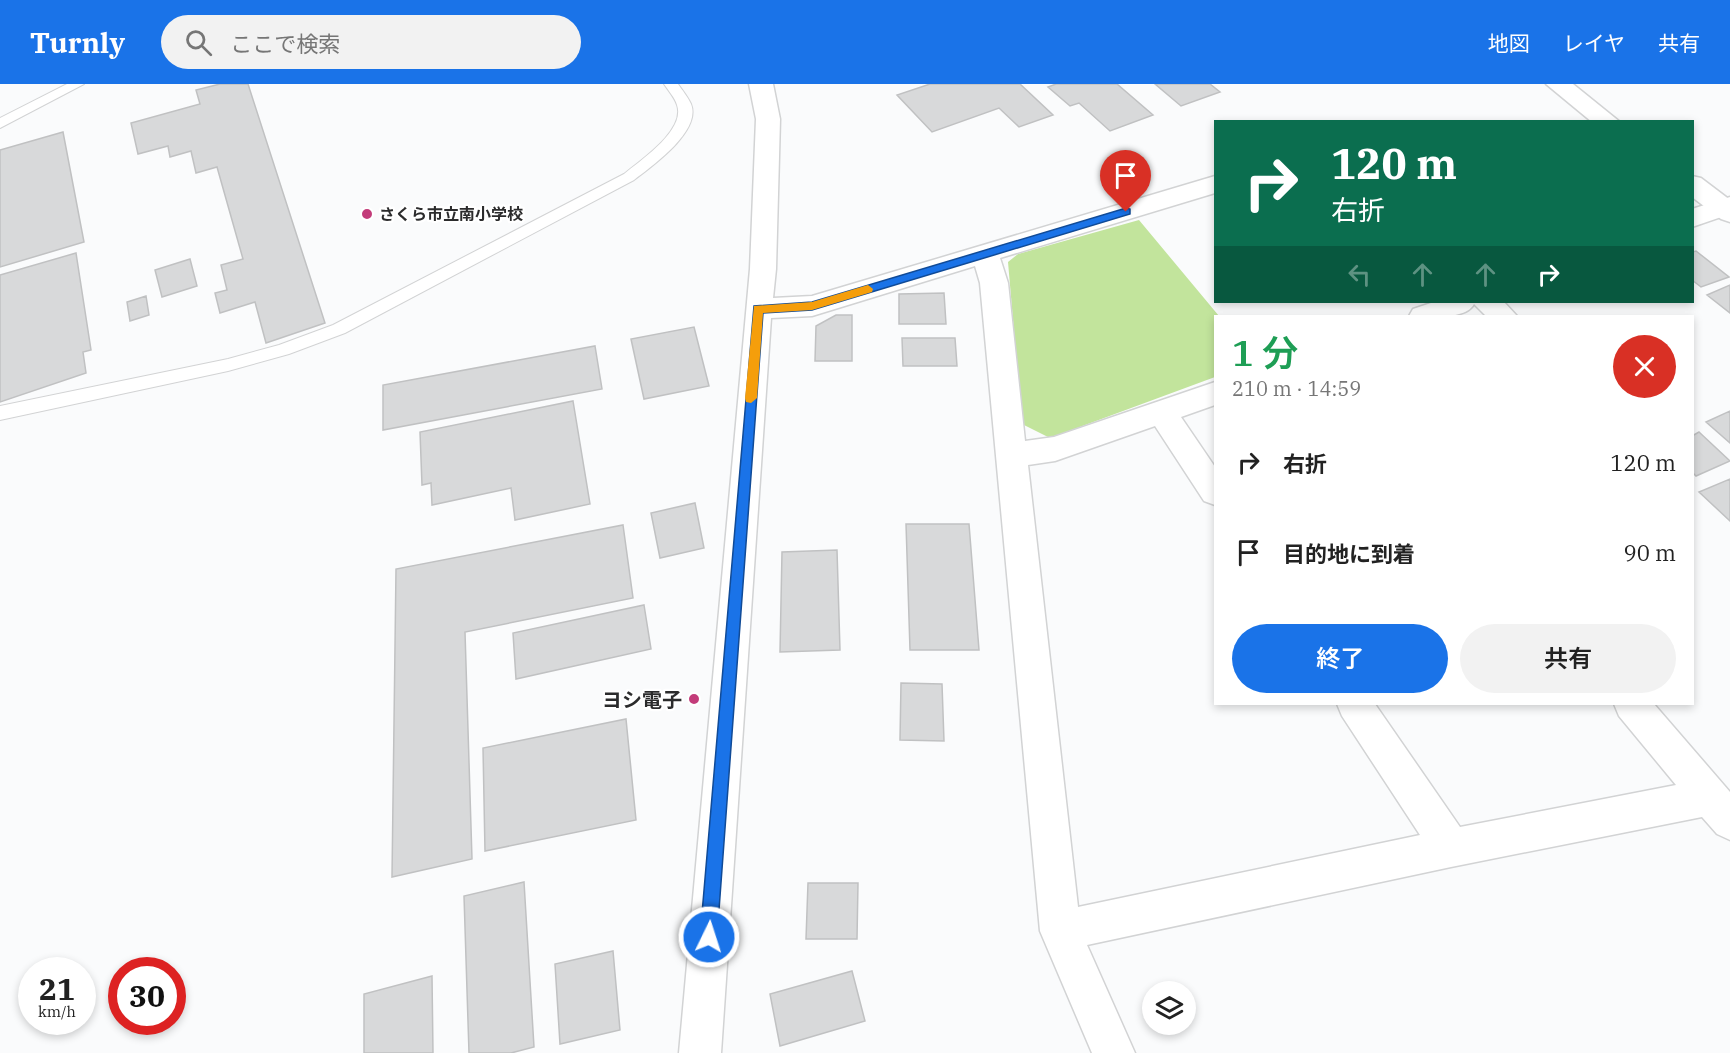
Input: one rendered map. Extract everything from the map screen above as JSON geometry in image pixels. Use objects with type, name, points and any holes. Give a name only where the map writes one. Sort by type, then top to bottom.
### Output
[{"type":"street","points":[[700,1053],[763,269],[768,119],[761,84]]},
{"type":"street","points":[[1558,84],[1605,120]]},
{"type":"street","points":[[758,309],[812,306],[1214,184]]},
{"type":"street","points":[[1694,185],[1728,208]]},
{"type":"street","points":[[1694,217],[1728,208]]},
{"type":"street","points":[[985,254],[994,283],[1060,931],[1114,1053]]},
{"type":"street","points":[[1427,315],[1459,303]]},
{"type":"street","points":[[1488,303],[1502,315]]},
{"type":"street","points":[[1012,455],[1055,449],[1214,393]]},
{"type":"street","points":[[1161,411],[1214,490]]},
{"type":"street","points":[[1356,705],[1450,848]]},
{"type":"street","points":[[1633,705],[1720,809]]},
{"type":"street","points":[[1060,931],[1450,848],[1720,809]]},
{"type":"lane","points":[[0,124],[77,84]]},
{"type":"lane","points":[[0,413],[228,365],[283,350],[339,329],[629,177],[663,149],[683,126],[686,106],[671,84]]},
{"type":"green space","points":[[1139,220],[1218,315],[1214,315],[1214,377],[1050,438],[1022,424],[1008,262],[1018,254]]},
{"type":"building","points":[[220,84],[248,84],[325,323],[266,343],[255,302],[220,313],[215,293],[227,290],[221,265],[243,259],[217,167],[196,173],[191,151],[170,157],[168,146],[138,154],[131,123],[200,104],[196,90]]},
{"type":"building","points":[[930,84],[1020,84],[1053,115],[1019,127],[999,108],[932,132],[897,95]]},
{"type":"building","points":[[1056,84],[1117,84],[1153,115],[1110,131],[1079,103],[1070,106],[1048,87]]},
{"type":"building","points":[[1155,84],[1210,84],[1220,92],[1181,106]]},
{"type":"building","points":[[63,132],[84,242],[0,267],[0,150]]},
{"type":"building","points":[[1694,252],[1729,277],[1701,287],[1694,282]]},
{"type":"building","points":[[76,253],[91,350],[83,352],[86,373],[0,402],[0,275]]},
{"type":"building","points":[[190,259],[197,286],[162,297],[155,270]]},
{"type":"building","points":[[1730,285],[1730,313],[1707,295]]},
{"type":"building","points":[[944,293],[946,324],[899,324],[899,294]]},
{"type":"building","points":[[146,296],[149,315],[130,321],[127,302]]},
{"type":"building","points":[[836,315],[852,315],[852,361],[815,361],[816,326]]},
{"type":"building","points":[[694,327],[709,386],[644,399],[631,339]]},
{"type":"building","points":[[902,338],[955,338],[957,366],[903,366]]},
{"type":"building","points":[[595,346],[602,389],[383,430],[383,385]]},
{"type":"building","points":[[573,401],[590,504],[515,520],[511,488],[432,505],[431,483],[422,485],[420,432]]},
{"type":"building","points":[[1730,411],[1730,443],[1706,422]]},
{"type":"building","points":[[1699,432],[1730,461],[1696,476],[1694,474],[1694,435]]},
{"type":"building","points":[[1730,479],[1730,521],[1699,492]]},
{"type":"building","points":[[695,503],[704,548],[660,558],[651,513]]},
{"type":"building","points":[[906,524],[969,524],[979,650],[910,650]]},
{"type":"building","points":[[623,525],[633,598],[465,632],[472,859],[392,877],[396,569]]},
{"type":"building","points":[[837,550],[840,650],[780,652],[782,552]]},
{"type":"building","points":[[644,605],[651,649],[516,679],[513,633]]},
{"type":"building","points":[[901,683],[942,684],[944,741],[900,740]]},
{"type":"building","points":[[626,719],[636,820],[485,851],[483,748]]},
{"type":"building","points":[[524,882],[534,1047],[511,1053],[469,1053],[464,896]]},
{"type":"building","points":[[808,883],[858,883],[857,939],[806,939]]},
{"type":"building","points":[[613,951],[620,1030],[560,1044],[555,964]]},
{"type":"building","points":[[852,971],[865,1021],[780,1046],[770,994]]},
{"type":"building","points":[[432,976],[433,1053],[364,1053],[364,994]]},
{"type":"slow traffic","points":[[751,398],[758,309],[812,306],[868,289]]},
{"type":"place","name":"さくら市立南小学校","points":[[367,214]]},
{"type":"place","name":"ヨシ電子","points":[[694,699]]},
{"type":"route","points":[[709,937],[758,309],[812,306],[1126,212]]}]
